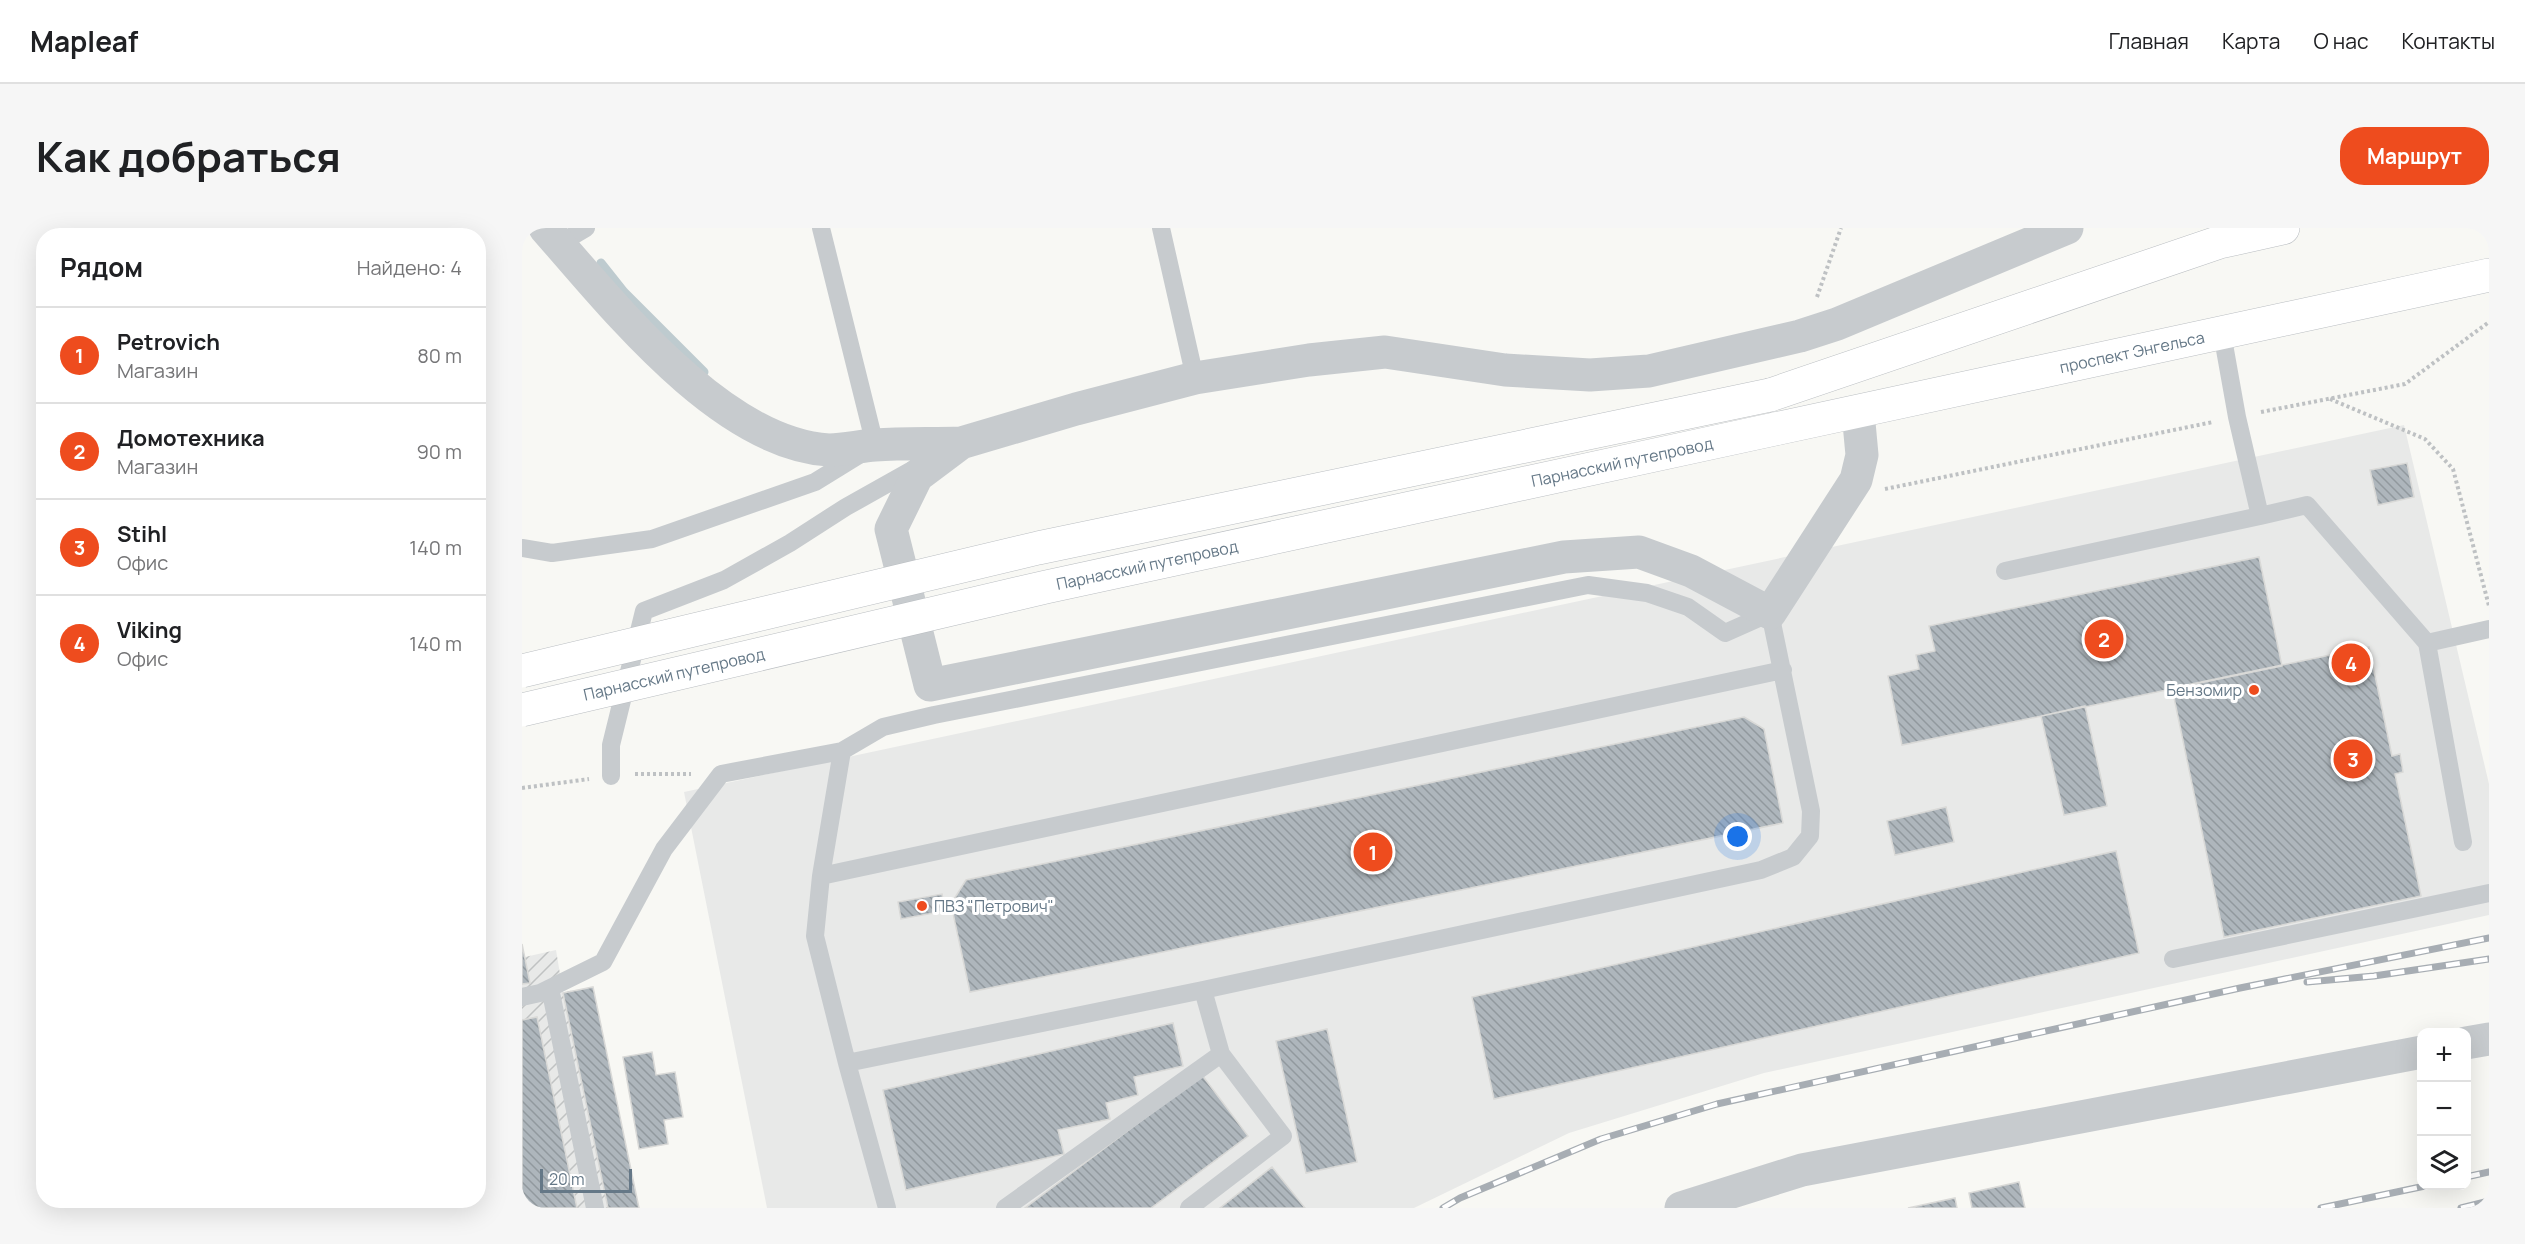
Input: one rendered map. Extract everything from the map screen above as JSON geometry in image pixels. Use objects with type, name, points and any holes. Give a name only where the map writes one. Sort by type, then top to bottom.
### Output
[{"type":"main road","points":[[522,671],[1038,548],[1770,395],[2220,242],[2283,228]]},
{"type":"main road","name":"проспект Энгельса","points":[[1775,429],[2489,275]]},
{"type":"main road","name":"Парнасский путепровод","points":[[522,710],[1046,587],[1775,429]]},
{"type":"street","points":[[564,233],[642,337],[711,398],[756,428],[798,443],[829,450],[875,445],[961,443],[1076,409],[1195,378],[1309,360],[1385,352],[1505,370],[1590,375],[1649,371],[1800,336],[1837,324],[2067,228]]},
{"type":"street","points":[[961,443],[917,476],[891,529],[932,700],[1564,556],[1639,552],[1691,571],[1770,614],[1856,480],[1862,456],[1858,412]]},
{"type":"street","points":[[2471,1042],[2489,1039]]},
{"type":"street","points":[[1681,1208],[1802,1170],[2417,1053]]},
{"type":"lane","points":[[522,548],[552,553],[652,539],[815,482],[875,445],[821,228]]},
{"type":"lane","points":[[1161,228],[1195,378]]},
{"type":"lane","points":[[2222,333],[2237,417],[2260,516]]},
{"type":"lane","points":[[611,776],[611,745],[644,611],[724,580],[790,543],[846,507],[961,443]]},
{"type":"lane","points":[[2005,571],[2307,505],[2427,643],[2463,842]]},
{"type":"lane","points":[[847,1063],[1203,990],[1761,870],[1793,857],[1810,836],[1811,811],[1770,614]]},
{"type":"lane","points":[[2427,643],[2489,629]]},
{"type":"lane","points":[[821,876],[1783,670]]},
{"type":"lane","points":[[522,997],[550,988],[603,962],[664,849],[721,774],[842,751],[932,700]]},
{"type":"lane","points":[[842,751],[821,876],[815,936],[887,1208]]},
{"type":"lane","points":[[2173,959],[2489,893]]},
{"type":"lane","points":[[550,988],[596,1208]]},
{"type":"lane","points":[[1189,1208],[1283,1136],[1221,1054],[1203,990]]},
{"type":"lane","points":[[1005,1208],[1221,1054]]},
{"type":"path","points":[[1800,336],[1816,301],[1841,228]]},
{"type":"path","points":[[1856,480],[1884,489],[2405,384],[2489,322]]},
{"type":"path","points":[[2329,399],[2425,439],[2453,469],[2489,606]]},
{"type":"shaded area","points":[[2404,425],[2489,784],[2489,915],[1764,1073],[1569,1133],[1414,1208],[767,1208],[684,792]]},
{"type":"shaded area","points":[[522,944],[525,957],[556,950],[563,992],[593,987],[639,1208],[522,1208]]},
{"type":"building","points":[[2407,463],[2414,497],[2378,505],[2370,470]]},
{"type":"building","points":[[2259,557],[2282,666],[1902,745],[1888,676],[1919,669],[1916,655],[1935,651],[1929,626]]},
{"type":"building","points":[[2369,647],[2392,756],[2400,754],[2403,772],[2395,774],[2421,896],[2224,937],[2172,688]]},
{"type":"building","points":[[2085,706],[2107,806],[2064,815],[2041,716]]},
{"type":"building","points":[[1744,717],[1764,729],[1783,823],[970,992],[951,904],[966,880]]},
{"type":"building","points":[[1946,807],[1954,842],[1895,855],[1887,821]]},
{"type":"building","points":[[2116,851],[2139,953],[1494,1099],[1472,997]]},
{"type":"building","name":"ПВЗ \"Петрович\"","points":[[942,894],[945,911],[901,919],[898,902]]},
{"type":"building","points":[[522,944],[530,983],[522,984]]},
{"type":"building","points":[[593,987],[639,1208],[608,1208],[563,993]]},
{"type":"building","points":[[537,1017],[577,1208],[522,1208],[522,1020]]},
{"type":"building","points":[[1173,1023],[1183,1066],[1134,1077],[1138,1095],[1106,1103],[1110,1119],[1058,1130],[1064,1154],[906,1190],[883,1090]]},
{"type":"building","points":[[1327,1029],[1357,1162],[1306,1173],[1276,1041]]},
{"type":"building","points":[[652,1052],[656,1075],[675,1072],[683,1117],[664,1120],[668,1144],[639,1149],[623,1057]]},
{"type":"building","points":[[1202,1075],[1248,1136],[1151,1208],[1025,1208]]},
{"type":"building","points":[[1272,1167],[1305,1208],[1220,1208]]},
{"type":"building","points":[[2019,1182],[2025,1208],[1972,1208],[1969,1193]]},
{"type":"building","points":[[1955,1198],[1957,1208],[1908,1208]]},
{"type":"waterway","points":[[601,263],[624,292],[704,372]]},
{"type":"railway","points":[[1443,1208],[1460,1198],[1601,1139],[1717,1104],[2240,988],[2489,938]]},
{"type":"railway","points":[[2307,982],[2374,976],[2489,959]]},
{"type":"railway","points":[[2471,1176],[2489,1172]]},
{"type":"railway","points":[[2321,1208],[2417,1188]]},
{"type":"railway","points":[[2461,1208],[2489,1201]]},
{"type":"place","name":"Домотехника","points":[[2104,639]]},
{"type":"place","name":"Viking","points":[[2351,663]]},
{"type":"place","name":"Бензомир","points":[[2254,690]]},
{"type":"place","name":"Stihl","points":[[2353,759]]},
{"type":"place","name":"Petrovich","points":[[1373,852]]},
{"type":"place","name":"ПВЗ \"Петрович\"","points":[[922,906]]}]
